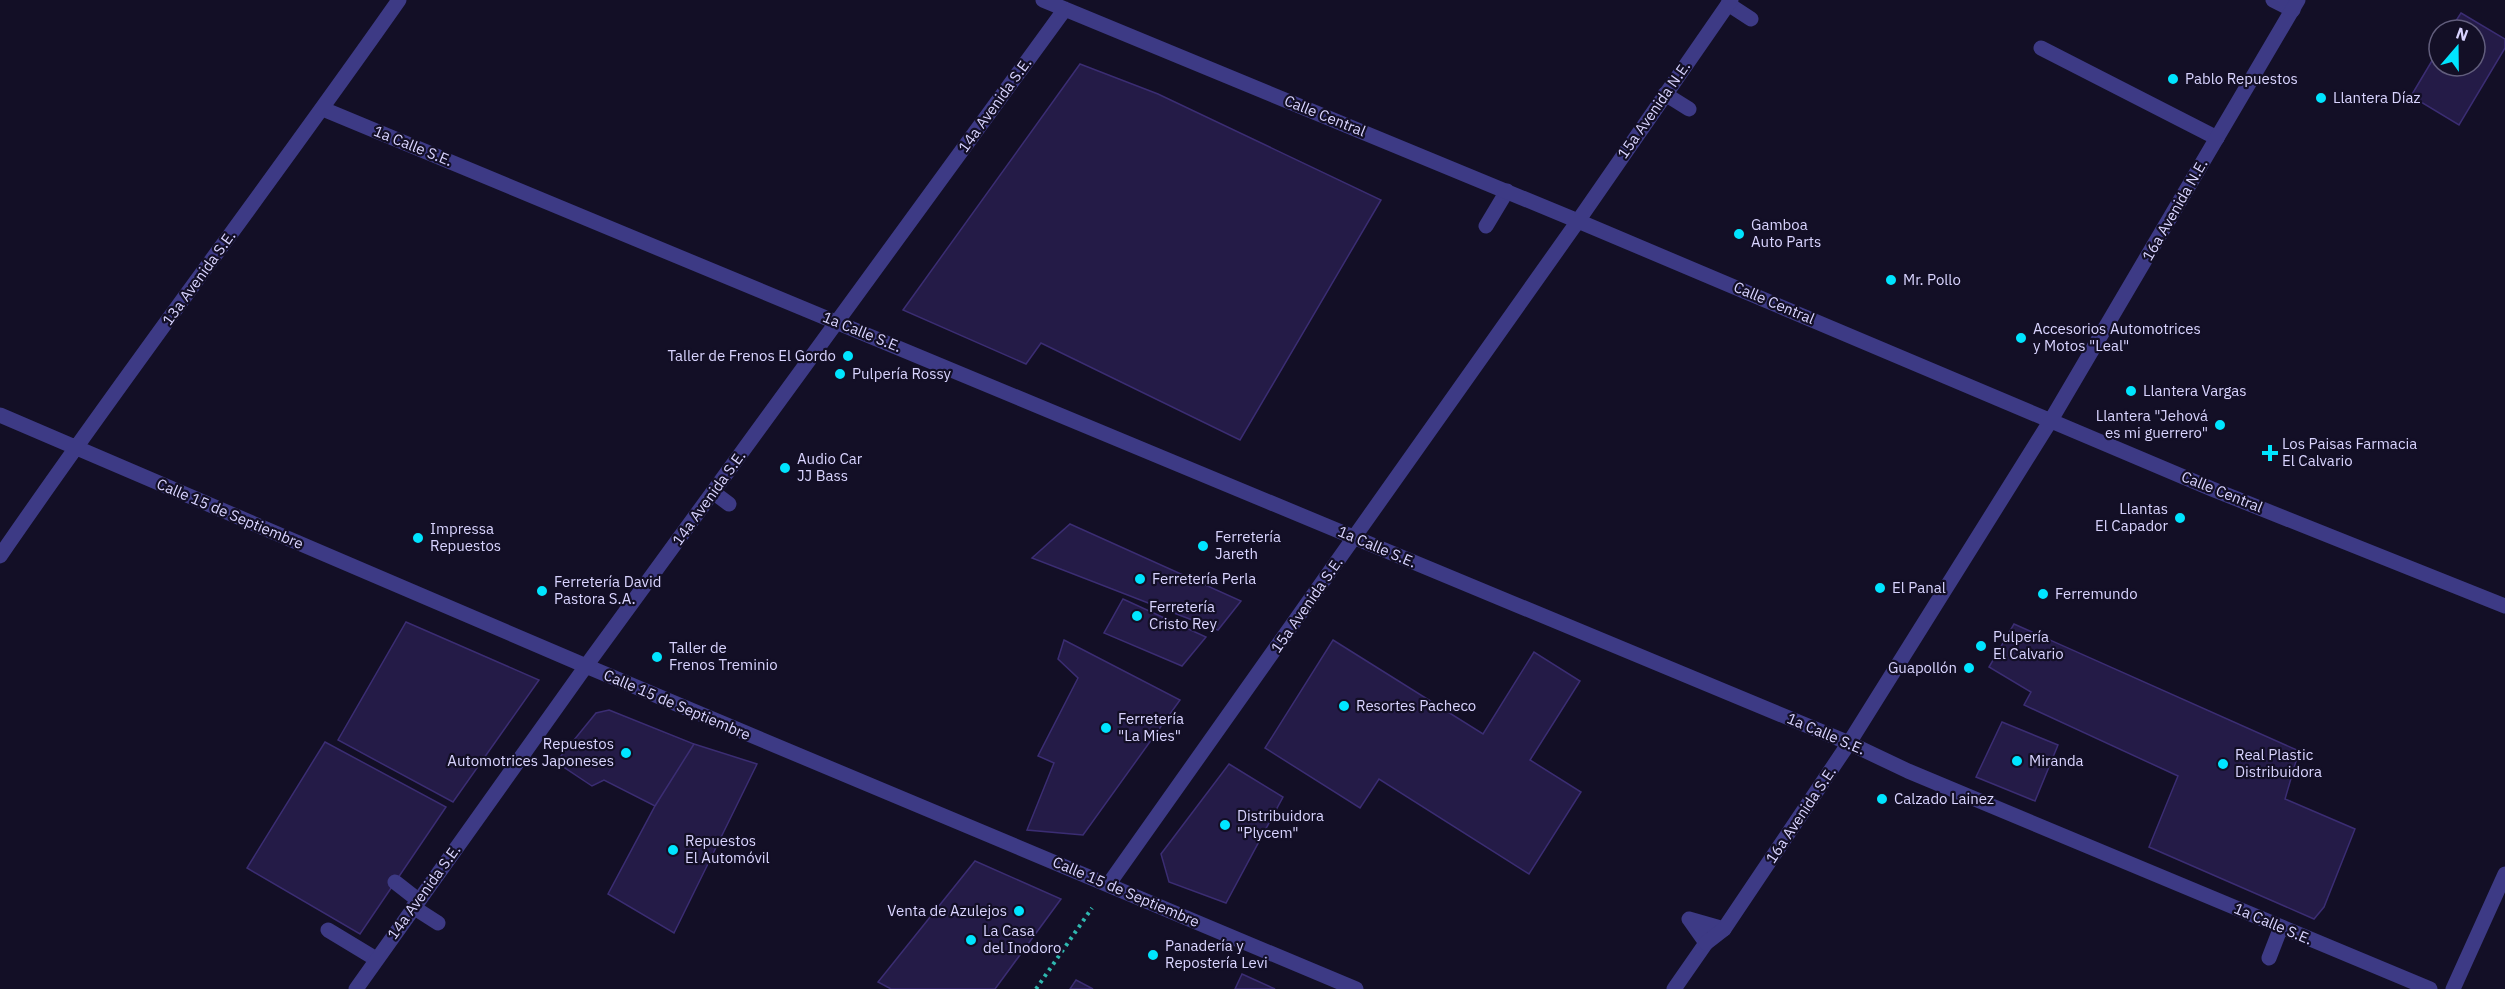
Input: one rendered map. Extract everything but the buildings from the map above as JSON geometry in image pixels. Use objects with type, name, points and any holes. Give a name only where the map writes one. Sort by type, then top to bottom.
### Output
[{"type":"street","name":"13a Avenida S.E.","points":[[0,556],[75,447],[323,109],[399,0]]},
{"type":"street","name":"Calle Central","points":[[1043,0],[1068,4],[2212,489],[2505,606]]},
{"type":"street","points":[[2273,0],[2296,5]]},
{"type":"street","points":[[1730,2],[1751,19]]},
{"type":"street","name":"15a Avenida N.E.","points":[[1578,221],[1730,2]]},
{"type":"street","name":"14a Avenida S.E.","points":[[356,989],[586,666],[1068,4]]},
{"type":"street","name":"16a Avenida N.E.","points":[[2051,420],[2296,5]]},
{"type":"street","points":[[2041,48],[2217,138]]},
{"type":"street","points":[[1665,94],[1689,109]]},
{"type":"street","name":"1a Calle S.E.","points":[[323,109],[1849,743],[1908,771],[2430,989]]},
{"type":"street","points":[[1486,226],[1507,191]]},
{"type":"street","name":"15a Avenida S.E.","points":[[1108,885],[1578,221]]},
{"type":"street","name":"Calle 15 de Septiembre","points":[[0,415],[586,666],[1356,989]]},
{"type":"street","name":"16a Avenida S.E.","points":[[1674,989],[1706,943],[1724,929],[1849,743],[2051,420]]},
{"type":"street","points":[[713,492],[729,504]]},
{"type":"street","points":[[2453,989],[2505,874]]},
{"type":"street","points":[[395,882],[438,923]]},
{"type":"street","points":[[1706,943],[1689,919],[1724,929]]},
{"type":"street","points":[[2270,958],[2281,927]]},
{"type":"street","points":[[328,930],[376,959]]},
{"type":"path","points":[[1036,989],[1108,885]]},
{"type":"place","name":"Pablo Repuestos","points":[[2173,79]]},
{"type":"place","name":"Llantera Díaz","points":[[2321,98]]},
{"type":"place","name":"Gamboa Auto Parts","points":[[1739,234]]},
{"type":"place","name":"Mr. Pollo","points":[[1891,280]]},
{"type":"place","name":"Accesorios Automotrices y Motos \"Leal\"","points":[[2021,338]]},
{"type":"place","name":"Taller de Frenos El Gordo","points":[[848,356]]},
{"type":"place","name":"Pulpería Rossy","points":[[840,374]]},
{"type":"place","name":"Llantera Vargas","points":[[2131,391]]},
{"type":"place","name":"Llantera \"Jehová es mi guerrero\"","points":[[2220,425]]},
{"type":"place","name":"Los Paisas Farmacia El Calvario","points":[[2270,453]]},
{"type":"place","name":"Audio Car JJ Bass","points":[[785,468]]},
{"type":"place","name":"Llantas El Capador","points":[[2180,518]]},
{"type":"place","name":"Impressa Repuestos","points":[[418,538]]},
{"type":"place","name":"Ferretería Jareth","points":[[1203,546]]},
{"type":"place","name":"Ferretería Perla","points":[[1140,579]]},
{"type":"place","name":"El Panal","points":[[1880,588]]},
{"type":"place","name":"Ferretería David Pastora S.A.","points":[[542,591]]},
{"type":"place","name":"Ferremundo","points":[[2043,594]]},
{"type":"place","name":"Ferretería Cristo Rey","points":[[1137,616]]},
{"type":"place","name":"Pulpería El Calvario","points":[[1981,646]]},
{"type":"place","name":"Taller de Frenos Treminio","points":[[657,657]]},
{"type":"place","name":"Guapollón","points":[[1969,668]]},
{"type":"place","name":"Resortes Pacheco","points":[[1344,706]]},
{"type":"place","name":"Ferretería \"La Mies\"","points":[[1106,728]]},
{"type":"place","name":"Repuestos Automotrices Japoneses","points":[[626,753]]},
{"type":"place","name":"Miranda","points":[[2017,761]]},
{"type":"place","name":"Real Plastic Distribuidora","points":[[2223,764]]},
{"type":"place","name":"Calzado Lainez","points":[[1882,799]]},
{"type":"place","name":"Distribuidora \"Plycem\"","points":[[1225,825]]},
{"type":"place","name":"Repuestos El Automóvil","points":[[673,850]]},
{"type":"place","name":"Venta de Azulejos","points":[[1019,911]]},
{"type":"place","name":"La Casa del Inodoro","points":[[971,940]]},
{"type":"place","name":"Panadería y Repostería Levi","points":[[1153,955]]}]
